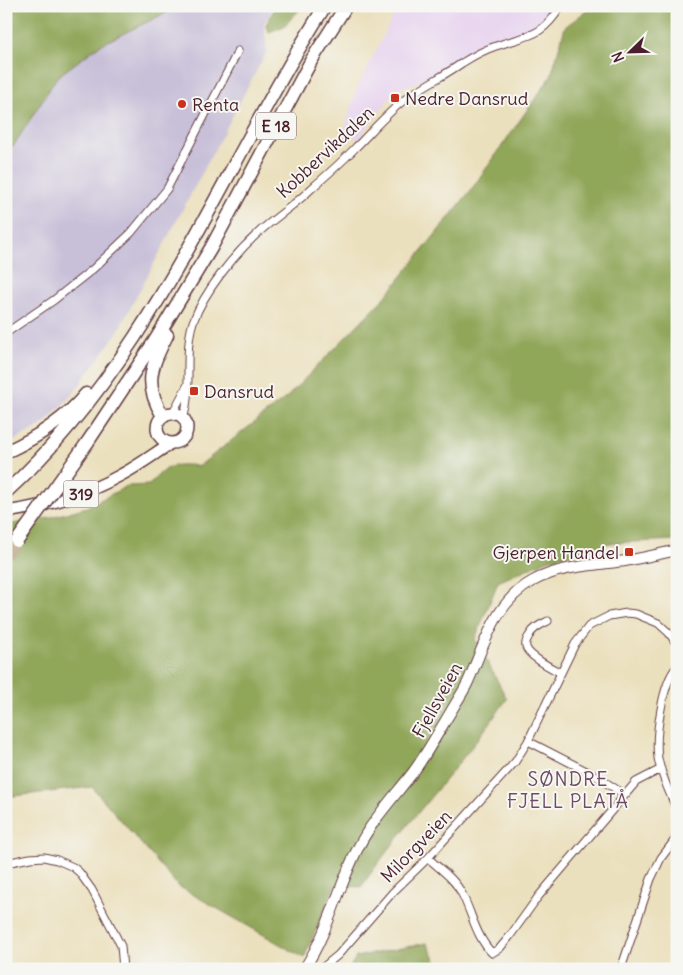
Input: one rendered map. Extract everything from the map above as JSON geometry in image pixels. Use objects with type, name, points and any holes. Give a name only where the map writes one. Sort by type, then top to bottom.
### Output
[{"type":"highway","name":"E 18","points":[[6,492],[47,452],[94,397],[142,328],[192,243],[296,52],[325,6]]},
{"type":"highway","name":"E 18","points":[[17,540],[87,443],[156,339],[211,248],[312,61],[346,6]]},
{"type":"highway","name":"E 18","points":[[168,415],[151,393],[150,384],[153,367],[167,335],[189,299],[211,248]]},
{"type":"highway","name":"E 18","points":[[6,452],[38,436],[70,411],[142,328]]},
{"type":"main road","points":[[148,458],[158,435],[158,425],[168,415],[180,416],[183,419]]},
{"type":"main road","name":"319","points":[[6,512],[83,493],[120,476],[171,443],[179,441],[185,435],[186,427],[183,419]]},
{"type":"main road","points":[[158,435],[164,441],[171,443]]},
{"type":"main road","name":"Fjellsveien","points":[[304,969],[318,946],[359,846],[381,813],[418,766],[439,732],[466,685],[489,632],[505,605],[532,581],[550,574],[570,568],[641,558],[677,550]]},
{"type":"street","name":"Kobbervikdalen","points":[[183,419],[188,404],[188,347],[193,323],[220,276],[256,234],[311,189],[408,97],[477,54],[528,38],[540,31],[552,20],[561,6]]},
{"type":"street","points":[[6,333],[54,300],[94,269],[131,234],[167,189],[238,51]]},
{"type":"street","name":"Kobbervikdalen","points":[[168,415],[187,386]]},
{"type":"street","name":"Milorgveien","points":[[321,969],[338,955],[393,892],[428,858],[514,762],[528,741],[580,637],[596,621],[609,616],[627,613],[636,614],[663,628],[677,644]]},
{"type":"street","points":[[548,621],[532,630],[526,640],[526,648],[528,652],[544,664],[561,673]]},
{"type":"street","points":[[677,667],[668,679],[663,700],[657,749],[660,769],[677,810]]},
{"type":"street","points":[[528,741],[596,776],[625,795]]},
{"type":"street","points":[[428,858],[453,880],[462,893],[486,947],[492,953],[500,948],[538,897],[636,782],[660,769]]},
{"type":"street","points":[[622,969],[651,878],[661,858],[677,837]]},
{"type":"street","points":[[6,863],[44,857],[58,860],[79,872],[97,899],[121,946],[123,969]]},
{"type":"shaded area","points":[[180,6],[274,6],[264,24],[267,51],[117,333],[73,394],[42,425],[6,445],[6,149],[14,145],[57,77],[100,45]]},
{"type":"shaded area","points":[[398,6],[556,6],[527,34],[482,47],[423,79],[396,90],[358,139],[343,135],[356,91]]},
{"type":"green space","points":[[6,6],[180,6],[100,45],[57,77],[14,145],[6,149]]},
{"type":"green space","points":[[276,6],[303,6],[284,26],[269,32],[266,25]]},
{"type":"green space","points":[[593,6],[677,6],[677,201],[673,205],[677,208],[677,540],[610,543],[547,560],[498,582],[475,639],[507,699],[472,747],[396,839],[361,887],[335,885],[304,958],[178,886],[92,787],[6,797],[6,525],[48,518],[87,507],[127,486],[149,485],[165,469],[176,465],[199,466],[288,396],[386,296],[471,190],[551,76],[565,27]]},
{"type":"green space","points":[[427,943],[440,969],[349,969],[356,957]]},
{"type":"tunnel","points":[[6,554],[17,541]]},
{"type":"place","name":"Nedre Dansrud","points":[[395,98]]},
{"type":"place","name":"Renta","points":[[182,104]]},
{"type":"place","name":"Dansrud","points":[[194,391]]},
{"type":"place","name":"Gjerpen Handel","points":[[629,552]]},
{"type":"district","name":"SØNDRE FJELL PLATÅ","points":[[568,790]]}]
